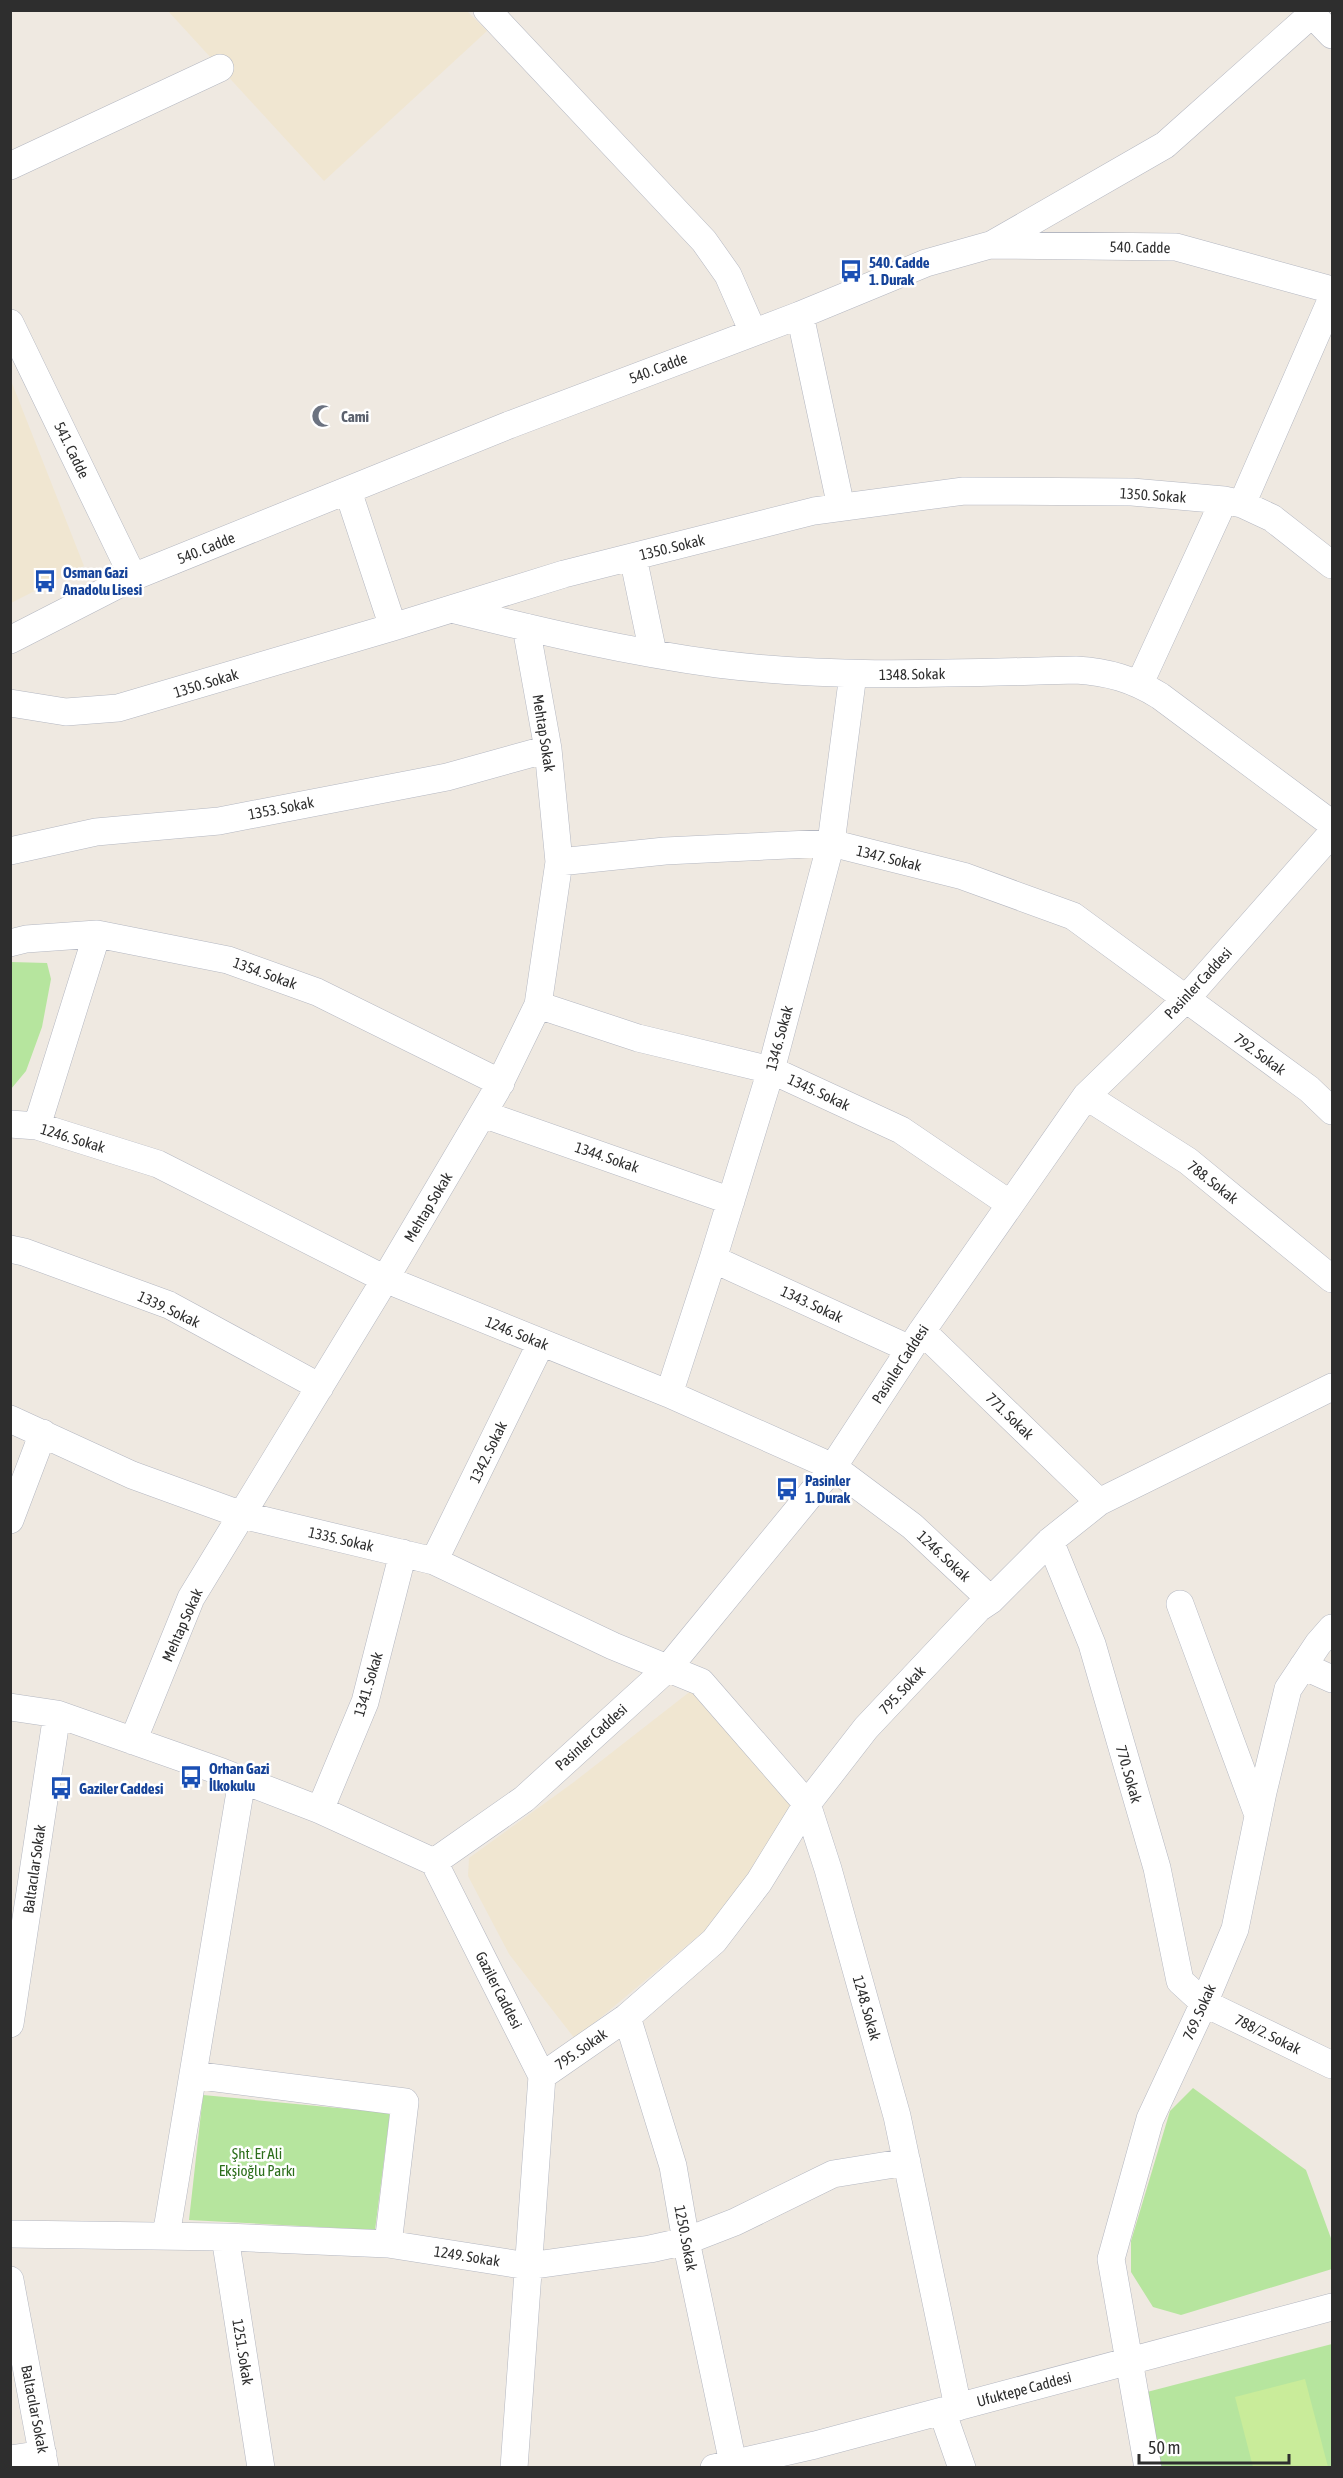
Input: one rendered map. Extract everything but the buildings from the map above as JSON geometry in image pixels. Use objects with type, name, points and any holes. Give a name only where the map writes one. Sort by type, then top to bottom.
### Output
[{"type":"street","points":[[487,10],[704,241],[733,285],[753,332]]},
{"type":"street","points":[[990,245],[1165,145],[1310,12],[1332,35]]},
{"type":"street","points":[[10,166],[220,68]]},
{"type":"street","name":"540. Cadde","points":[[10,640],[133,577],[509,425],[800,315],[926,263],[990,245],[1176,247],[1332,290]]},
{"type":"street","points":[[1140,683],[1233,502],[1332,298]]},
{"type":"street","points":[[800,315],[841,507]]},
{"type":"street","name":"541. Cadde","points":[[10,323],[133,577]]},
{"type":"street","points":[[348,491],[393,627]]},
{"type":"street","name":"1350. Sokak","points":[[10,703],[66,712],[118,708],[564,574],[814,511],[964,491],[1132,492],[1233,502],[1272,518],[1332,565]]},
{"type":"street","points":[[633,557],[653,653]]},
{"type":"street","name":"1348. Sokak","points":[[450,608],[526,627],[719,664],[853,674],[1077,670],[1104,672],[1140,683],[1160,696],[1332,824]]},
{"type":"street","name":"Mehtap Sokak","points":[[133,1740],[191,1598],[483,1114],[501,1083],[538,1005],[559,862],[548,749],[526,627]]},
{"type":"street","name":"1346. Sokak","points":[[669,1394],[771,1070],[831,843],[853,674]]},
{"type":"street","name":"1353. Sokak","points":[[10,851],[96,832],[219,821],[447,777],[548,749]]},
{"type":"street","name":"Pasinler Caddesi","points":[[434,1862],[524,1799],[669,1668],[833,1467],[916,1340],[1086,1096],[1185,1000],[1332,833]]},
{"type":"street","name":"1347. Sokak","points":[[559,862],[665,851],[831,843],[963,876],[1073,916],[1185,1000]]},
{"type":"street","points":[[24,1125],[97,934]]},
{"type":"street","name":"1354. Sokak","points":[[10,943],[26,939],[97,934],[228,960],[317,992],[501,1083]]},
{"type":"street","name":"792. Sokak","points":[[1185,1000],[1310,1089],[1332,1111]]},
{"type":"street","name":"1345. Sokak","points":[[538,1005],[638,1038],[771,1070],[901,1130],[1010,1204]]},
{"type":"street","name":"788. Sokak","points":[[1086,1096],[1188,1161],[1332,1279]]},
{"type":"street","name":"1344. Sokak","points":[[483,1114],[731,1200]]},
{"type":"street","name":"1246. Sokak","points":[[24,1125],[158,1164],[385,1279],[669,1394],[833,1467],[912,1526],[991,1600]]},
{"type":"street","name":"1339. Sokak","points":[[10,1249],[24,1252],[169,1305],[320,1386]]},
{"type":"street","name":"1343. Sokak","points":[[713,1259],[916,1340]]},
{"type":"street","name":"771. Sokak","points":[[916,1340],[1099,1502]]},
{"type":"street","name":"1342. Sokak","points":[[434,1560],[541,1343]]},
{"type":"street","name":"795. Sokak","points":[[542,2076],[627,2017],[714,1941],[759,1882],[807,1804],[866,1728],[979,1608],[991,1600],[1050,1541],[1099,1502],[1332,1387]]},
{"type":"street","name":"1335. Sokak","points":[[10,1419],[132,1474],[242,1515],[434,1560],[613,1646],[669,1668]]},
{"type":"street","points":[[10,1520],[43,1434]]},
{"type":"street","name":"770. Sokak","points":[[1050,1541],[1092,1644],[1157,1868],[1180,1981],[1204,2002]]},
{"type":"street","name":"1341. Sokak","points":[[320,1810],[365,1701],[403,1553]]},
{"type":"street","points":[[1180,1604],[1258,1815]]},
{"type":"street","name":"769. Sokak","points":[[1148,2468],[1111,2259],[1150,2119],[1235,1929],[1258,1815],[1288,1689],[1318,1644],[1332,1628]]},
{"type":"street","points":[[1303,1666],[1332,1679]]},
{"type":"street","name":"1248. Sokak","points":[[669,1668],[701,1682],[807,1804],[828,1869],[897,2116],[962,2468]]},
{"type":"street","points":[[10,1707],[57,1714],[133,1740],[320,1810],[434,1862]]},
{"type":"street","name":"Baltacılar Sokak","points":[[10,2024],[57,1714]]},
{"type":"street","points":[[166,2236],[242,1780]]},
{"type":"street","name":"Gaziler Caddesi","points":[[434,1862],[542,2076]]},
{"type":"street","name":"788/2. Sokak","points":[[1204,2002],[1332,2065]]},
{"type":"street","name":"1250. Sokak","points":[[627,2017],[673,2166],[726,2466]]},
{"type":"street","points":[[193,2075],[405,2102],[388,2244]]},
{"type":"street","points":[[514,2468],[542,2076]]},
{"type":"street","name":"1249. Sokak","points":[[11,2234],[225,2237],[388,2244],[528,2266],[650,2249],[686,2241],[735,2222],[833,2175],[907,2162]]},
{"type":"street","points":[[10,2225],[10,2246]]},
{"type":"street","name":"1251. Sokak","points":[[225,2237],[261,2468]]},
{"type":"street","name":"Baltacılar Sokak","points":[[11,2286],[44,2461]]},
{"type":"street","name":"Ufuktepe Caddesi","points":[[726,2466],[815,2445],[1130,2359],[1212,2340],[1332,2307]]},
{"type":"street","points":[[10,2459],[44,2461]]},
{"type":"shaded area","points":[[168,11],[467,11],[487,31],[324,181]]},
{"type":"shaded area","points":[[10,378],[84,566],[11,603],[10,603]]},
{"type":"shaded area","points":[[692,1690],[791,1804],[765,1855],[721,1917],[575,2039],[509,1954],[468,1876],[469,1858],[574,1782]]},
{"type":"green space","points":[[11,962],[47,963],[51,979],[42,1027],[26,1071],[11,1089]]},
{"type":"green space","points":[[1193,2088],[1306,2170],[1332,2241],[1332,2269],[1181,2315],[1153,2307],[1131,2272],[1131,2241],[1170,2111]]},
{"type":"green space","name":"Şht. Er Ali Ekşioğlu Parkı","points":[[203,2095],[390,2113],[375,2230],[189,2220]]},
{"type":"green space","points":[[1332,2344],[1332,2467],[1160,2467],[1147,2392]]},
{"type":"green space","points":[[1305,2379],[1328,2467],[1253,2467],[1235,2397]]},
{"type":"place","name":"540. Cadde 1. Durak","points":[[851,271]]},
{"type":"place","name":"Cami","points":[[323,416]]},
{"type":"place","name":"Osman Gazi Anadolu Lisesi","points":[[45,581]]},
{"type":"place","name":"Pasinler 1. Durak","points":[[787,1489]]},
{"type":"place","name":"Orhan Gazi İlkokulu","points":[[191,1777]]},
{"type":"place","name":"Gaziler Caddesi","points":[[61,1788]]}]
